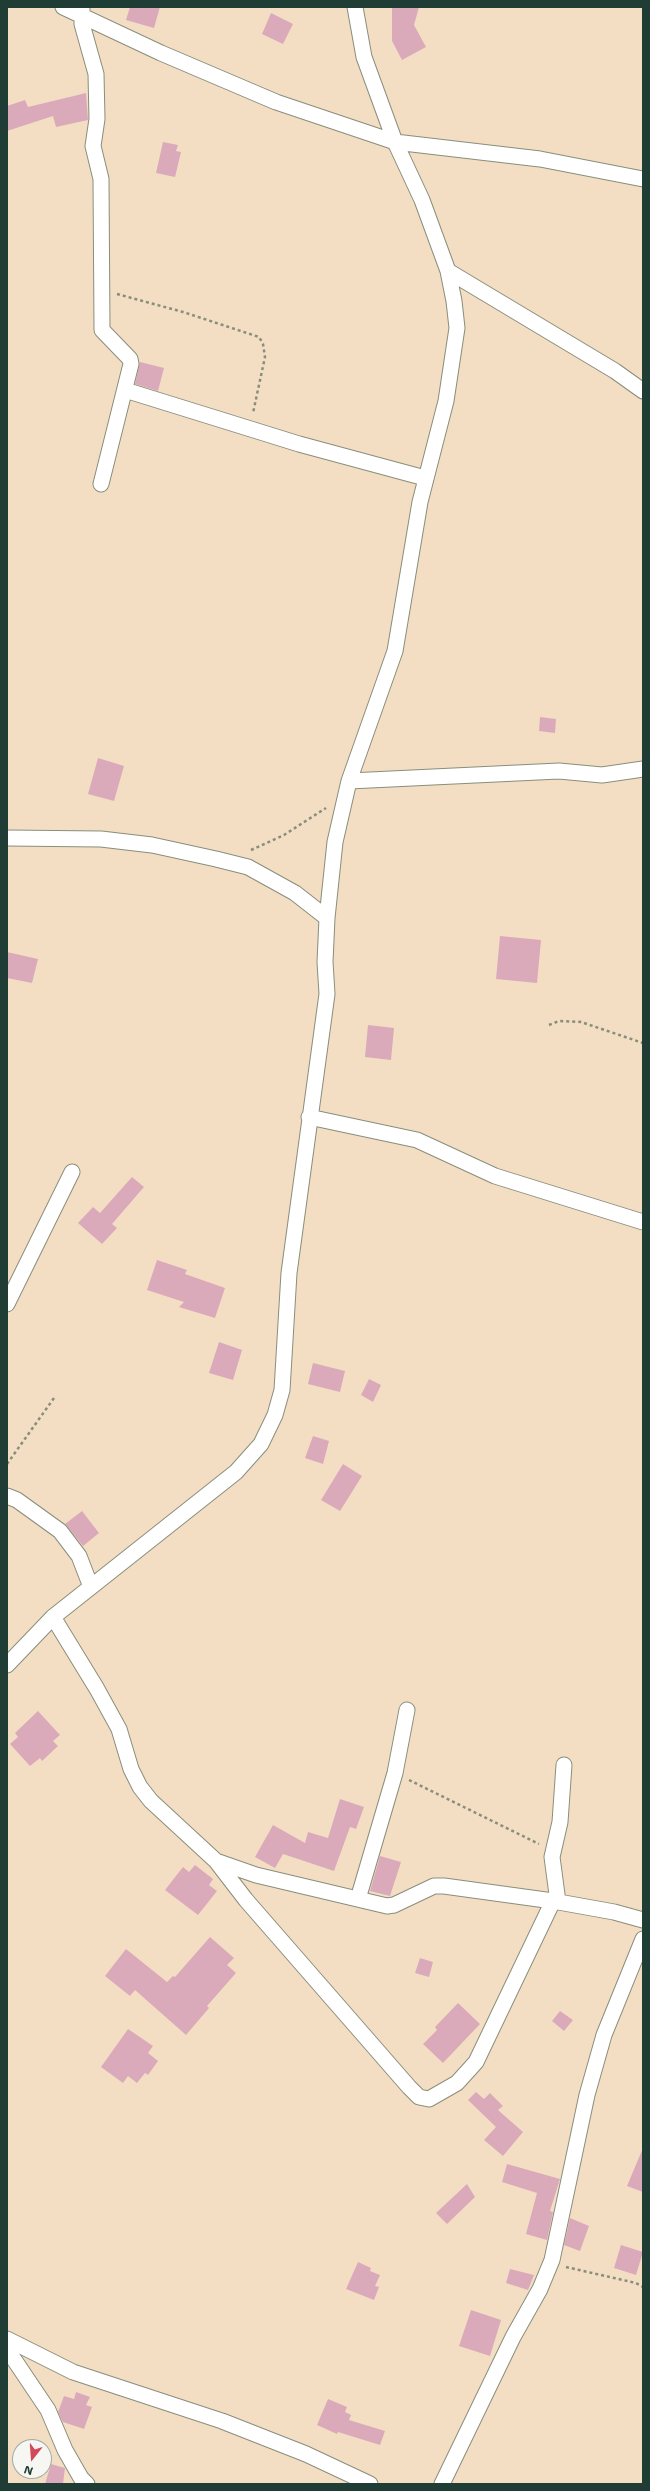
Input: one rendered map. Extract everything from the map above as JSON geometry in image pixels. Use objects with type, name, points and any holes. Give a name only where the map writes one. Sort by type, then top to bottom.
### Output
[{"type":"street","points":[[63,7],[82,11],[276,102],[395,142],[540,159],[643,178]]},
{"type":"street","points":[[7,1665],[53,1617],[236,1472],[261,1444],[275,1415],[282,1390],[289,1273],[308,1117],[320,1057],[327,994],[325,962],[327,918],[335,842],[344,798],[349,782],[395,651],[425,478],[446,401],[453,366],[456,328],[454,301],[448,271],[422,200],[395,142],[364,57],[355,7]]},
{"type":"street","points":[[82,11],[96,74],[97,119],[93,146],[101,179],[103,291],[102,330],[130,359],[131,364],[101,484]]},
{"type":"street","points":[[448,271],[615,371],[643,391]]},
{"type":"street","points":[[125,390],[250,429],[425,478]]},
{"type":"street","points":[[349,782],[559,771],[602,775],[643,769]]},
{"type":"street","points":[[7,838],[100,839],[152,845],[248,867],[295,893],[327,918]]},
{"type":"street","points":[[308,1117],[417,1140],[495,1176],[643,1222]]},
{"type":"street","points":[[7,1304],[72,1172]]},
{"type":"street","points":[[7,1496],[17,1500],[60,1531],[79,1556],[91,1587]]},
{"type":"street","points":[[53,1617],[97,1688],[119,1729],[131,1769],[140,1787],[151,1801],[216,1861],[246,1900],[419,2097],[429,2099],[457,2083],[476,2062],[555,1901],[552,1857],[560,1822],[564,1765]]},
{"type":"street","points":[[358,1899],[395,1773],[407,1710]]},
{"type":"street","points":[[216,1861],[256,1875],[387,1906],[394,1905],[434,1886],[444,1886],[555,1901],[614,1912],[643,1920]]},
{"type":"street","points":[[442,2484],[513,2337],[540,2289],[550,2264],[572,2173],[587,2095],[604,2035],[643,1939]]},
{"type":"street","points":[[7,2339],[73,2372],[222,2421],[306,2454],[370,2484]]},
{"type":"street","points":[[7,2349],[48,2410],[65,2450],[81,2478],[87,2484]]},
{"type":"path","points":[[103,291],[183,312],[259,337],[263,344],[265,357],[250,429]]},
{"type":"path","points":[[244,852],[284,835],[310,816],[344,798]]},
{"type":"path","points":[[549,1025],[559,1021],[581,1022],[643,1043]]},
{"type":"path","points":[[7,1464],[54,1398]]},
{"type":"path","points":[[395,1773],[539,1844],[552,1857]]},
{"type":"path","points":[[550,2264],[636,2283],[643,2287]]},
{"type":"building","points":[[130,7],[160,7],[154,28],[126,20]]},
{"type":"building","points":[[392,7],[419,7],[414,25],[426,47],[402,60],[392,41]]},
{"type":"building","points":[[271,13],[293,24],[283,44],[262,34]]},
{"type":"building","points":[[86,93],[88,120],[56,127],[53,116],[7,131],[7,106],[25,100],[28,107]]},
{"type":"building","points":[[163,142],[178,145],[176,151],[181,152],[175,177],[156,173]]},
{"type":"building","points":[[140,362],[164,368],[158,391],[135,384]]},
{"type":"building","points":[[540,717],[556,719],[555,733],[539,731]]},
{"type":"building","points":[[98,758],[124,766],[114,801],[88,794]]},
{"type":"building","points":[[500,936],[541,940],[537,983],[496,979]]},
{"type":"building","points":[[7,952],[38,959],[32,983],[7,978]]},
{"type":"building","points":[[368,1025],[394,1028],[391,1060],[365,1057]]},
{"type":"building","points":[[132,1177],[144,1187],[112,1224],[117,1228],[102,1244],[78,1223],[93,1207],[100,1213]]},
{"type":"building","points":[[157,1260],[187,1270],[185,1274],[225,1288],[215,1318],[179,1307],[184,1302],[147,1290]]},
{"type":"building","points":[[219,1342],[242,1350],[233,1380],[209,1373]]},
{"type":"building","points":[[313,1363],[345,1371],[340,1392],[308,1384]]},
{"type":"building","points":[[369,1379],[381,1385],[373,1402],[361,1395]]},
{"type":"building","points":[[313,1436],[329,1441],[323,1464],[305,1458]]},
{"type":"building","points":[[343,1464],[362,1476],[340,1511],[321,1500]]},
{"type":"building","points":[[82,1511],[99,1533],[83,1546],[65,1524]]},
{"type":"building","points":[[38,1711],[60,1735],[53,1741],[58,1746],[42,1761],[40,1758],[30,1766],[10,1744],[18,1737],[15,1733]]},
{"type":"building","points":[[340,1799],[364,1807],[356,1829],[350,1827],[334,1871],[283,1854],[275,1868],[255,1857],[273,1825],[305,1843],[308,1832],[328,1838]]},
{"type":"building","points":[[380,1856],[401,1862],[390,1896],[370,1891]]},
{"type":"building","points":[[195,1865],[213,1879],[209,1885],[217,1891],[198,1915],[165,1890],[183,1867],[189,1872]]},
{"type":"building","points":[[210,1937],[234,1958],[227,1965],[236,1973],[207,2006],[209,2008],[186,2035],[135,1990],[130,1996],[105,1976],[126,1949],[167,1982],[173,1976],[175,1977]]},
{"type":"building","points":[[420,1958],[433,1962],[429,1977],[415,1973]]},
{"type":"building","points":[[458,2003],[480,2024],[443,2063],[423,2044],[437,2030],[435,2027]]},
{"type":"building","points":[[560,2011],[573,2020],[564,2031],[552,2021]]},
{"type":"building","points":[[128,2029],[153,2046],[148,2053],[158,2061],[148,2075],[145,2073],[137,2083],[128,2076],[123,2083],[101,2067]]},
{"type":"building","points":[[476,2092],[484,2099],[490,2093],[503,2106],[498,2110],[523,2132],[503,2156],[484,2140],[496,2127],[468,2100]]},
{"type":"building","points":[[643,2148],[643,2192],[627,2186]]},
{"type":"building","points":[[507,2164],[560,2179],[550,2211],[553,2212],[547,2240],[526,2234],[537,2193],[502,2182]]},
{"type":"building","points":[[467,2184],[475,2197],[447,2224],[436,2213]]},
{"type":"building","points":[[570,2218],[589,2226],[580,2251],[564,2245]]},
{"type":"building","points":[[621,2245],[643,2252],[636,2275],[614,2268]]},
{"type":"building","points":[[358,2262],[371,2268],[370,2271],[380,2275],[375,2286],[379,2287],[374,2300],[346,2289]]},
{"type":"building","points":[[510,2269],[534,2275],[528,2290],[506,2283]]},
{"type":"building","points":[[471,2310],[501,2320],[490,2356],[459,2346]]},
{"type":"building","points":[[76,2392],[90,2397],[86,2405],[92,2407],[84,2429],[63,2422],[58,2412],[64,2396],[74,2399]]},
{"type":"building","points":[[328,2399],[347,2407],[345,2412],[351,2415],[349,2420],[385,2431],[380,2445],[338,2432],[337,2434],[317,2425]]},
{"type":"building","points":[[52,2464],[65,2468],[63,2484],[45,2484],[46,2479],[52,2479]]}]
